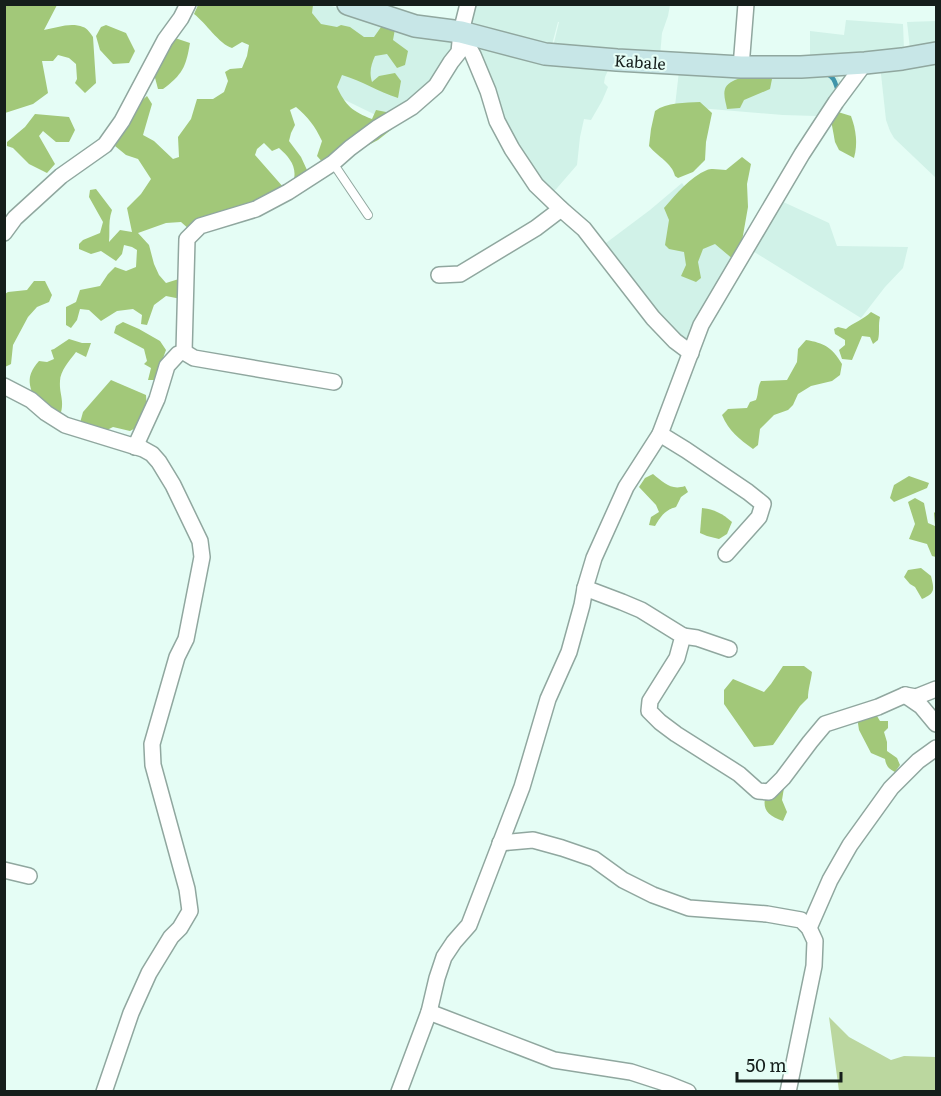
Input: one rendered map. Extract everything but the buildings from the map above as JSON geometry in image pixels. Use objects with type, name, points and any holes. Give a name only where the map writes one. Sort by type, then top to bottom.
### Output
[{"type":"street","points":[[4,233],[15,218],[61,176],[105,145],[122,121],[165,40],[188,4]]},
{"type":"street","name":"Kabale","points":[[348,4],[415,26],[461,32],[545,54],[635,62],[741,67],[801,67],[864,63],[936,53]]},
{"type":"street","points":[[184,352],[188,239],[200,226],[256,208],[288,192],[333,163],[377,128],[412,107],[436,86],[459,52],[468,4]]},
{"type":"street","points":[[741,67],[746,4]]},
{"type":"street","points":[[461,32],[485,83],[497,120],[512,149],[536,185],[584,229],[653,318],[675,341],[691,353]]},
{"type":"street","points":[[399,1092],[429,1012],[444,957],[469,925],[522,787],[548,699],[569,652],[594,558],[626,487],[660,434],[701,325],[814,134],[864,63]]},
{"type":"street","points":[[440,275],[460,274],[527,234],[561,209]]},
{"type":"street","points":[[135,447],[157,399],[167,366],[178,354],[184,352],[194,358],[334,382]]},
{"type":"street","points":[[4,386],[31,400],[65,425],[153,454],[183,503],[200,541],[202,557],[186,639],[177,657],[152,744],[153,765],[187,889],[190,911],[148,973],[131,1013],[104,1092]]},
{"type":"street","points":[[660,434],[763,504],[759,517],[726,554]]},
{"type":"street","points":[[585,588],[641,610],[683,636],[697,638],[729,649]]},
{"type":"street","points":[[683,636],[677,658],[650,701],[649,711],[676,734],[739,774],[758,791],[769,792],[783,778],[825,724],[878,707],[904,694],[916,697],[936,689]]},
{"type":"street","points":[[904,694],[921,706],[936,724]]},
{"type":"street","points":[[809,928],[830,880],[850,845],[891,788],[918,761],[936,748]]},
{"type":"street","points":[[500,843],[532,840],[572,851],[594,859],[624,880],[653,896],[689,908],[767,914],[801,920],[809,928],[815,940],[814,966],[788,1092]]},
{"type":"street","points":[[4,870],[29,876]]},
{"type":"street","points":[[429,1012],[554,1059],[631,1072],[688,1092]]},
{"type":"lane","points":[[333,163],[368,215]]},
{"type":"shaded area","points":[[306,5],[328,5],[367,17],[455,37],[457,45],[442,72],[386,120],[279,68]]},
{"type":"shaded area","points":[[465,5],[670,5],[662,33],[660,56],[552,51],[559,22],[550,52],[459,31]]},
{"type":"shaded area","points":[[846,20],[903,24],[904,50],[810,60],[810,31],[844,35]]},
{"type":"shaded area","points":[[936,21],[936,45],[910,49],[907,22]]},
{"type":"shaded area","points":[[479,47],[610,66],[604,83],[608,87],[602,101],[591,120],[584,119],[577,165],[551,195],[519,156],[475,51]]},
{"type":"shaded area","points":[[936,63],[936,178],[894,138],[890,131],[886,120],[880,65]]},
{"type":"shaded area","points":[[679,71],[836,75],[840,80],[840,86],[816,116],[675,106]]},
{"type":"shaded area","points":[[682,183],[700,210],[741,248],[688,342],[683,342],[602,246]]},
{"type":"shaded area","points":[[779,200],[829,223],[837,246],[908,247],[903,268],[861,318],[751,250]]},
{"type":"green space","points":[[5,4],[57,5],[44,30],[68,25],[86,29],[93,37],[96,83],[85,93],[75,83],[76,64],[69,58],[58,55],[53,61],[42,61],[48,93],[33,104],[5,113]]},
{"type":"green space","points":[[198,5],[313,5],[312,13],[321,24],[350,27],[364,37],[374,37],[381,27],[391,24],[395,29],[393,40],[408,51],[405,65],[397,68],[387,54],[375,56],[371,75],[372,82],[379,76],[395,73],[401,81],[398,98],[342,75],[337,87],[343,99],[360,114],[372,119],[376,110],[386,112],[392,129],[359,150],[344,142],[335,156],[324,164],[317,156],[322,141],[314,126],[296,107],[290,110],[295,125],[289,141],[307,170],[298,183],[293,183],[294,168],[287,155],[279,148],[272,151],[264,143],[257,149],[255,155],[284,188],[190,230],[181,222],[166,223],[138,233],[149,245],[154,264],[166,283],[182,278],[181,299],[166,296],[154,305],[147,325],[141,324],[142,315],[133,309],[117,311],[101,321],[89,310],[80,309],[77,320],[71,328],[66,325],[66,307],[76,302],[80,290],[100,286],[115,267],[126,271],[136,267],[137,250],[132,247],[124,245],[122,254],[116,261],[101,251],[91,254],[79,249],[79,244],[100,233],[103,222],[89,197],[90,190],[96,189],[112,210],[109,242],[120,230],[132,232],[127,208],[141,194],[151,179],[138,159],[126,155],[115,146],[138,104],[147,96],[152,104],[143,135],[154,141],[173,159],[179,157],[178,137],[191,119],[197,99],[213,99],[224,92],[228,81],[225,72],[242,68],[247,56],[249,45],[242,42],[232,48],[217,38],[194,14]]},
{"type":"green space","points":[[106,25],[126,33],[135,51],[129,63],[113,64],[100,50],[96,36],[101,27]]},
{"type":"green space","points":[[175,38],[190,43],[187,58],[175,79],[163,89],[158,89],[154,74],[157,62]]},
{"type":"green space","points":[[760,74],[772,79],[770,89],[744,100],[740,108],[727,109],[724,94],[727,86],[740,78]]},
{"type":"green space","points":[[700,102],[712,113],[705,160],[693,172],[678,178],[668,164],[649,146],[655,111],[671,104]]},
{"type":"green space","points":[[838,112],[851,116],[856,137],[854,158],[839,150],[835,142],[831,120]]},
{"type":"green space","points":[[35,114],[69,117],[75,130],[69,142],[56,142],[43,131],[39,136],[55,164],[47,173],[29,164],[13,148],[7,146],[7,142],[25,127]]},
{"type":"green space","points":[[742,157],[751,164],[747,184],[748,207],[742,241],[734,260],[715,244],[703,249],[698,262],[701,278],[696,282],[681,276],[686,265],[684,252],[669,249],[665,245],[669,220],[664,208],[684,186],[701,173],[709,169],[726,170]]},
{"type":"green space","points":[[34,281],[45,281],[52,295],[49,302],[37,307],[28,317],[13,345],[11,364],[5,367],[5,294],[27,290]]},
{"type":"green space","points":[[871,312],[880,317],[878,340],[873,344],[870,337],[862,336],[852,360],[842,359],[839,350],[845,345],[845,340],[835,334],[834,329],[838,327],[846,329]]},
{"type":"green space","points":[[123,322],[160,341],[166,350],[155,380],[148,380],[151,368],[144,364],[147,361],[144,349],[114,333],[116,326]]},
{"type":"green space","points":[[69,339],[91,343],[86,357],[76,352],[60,377],[62,408],[59,419],[37,406],[30,377],[39,361],[47,362],[54,359],[51,350]]},
{"type":"green space","points":[[806,340],[823,344],[835,354],[842,364],[840,375],[832,381],[811,386],[798,394],[788,410],[774,415],[760,429],[758,445],[753,449],[735,434],[722,415],[728,409],[747,408],[750,402],[756,400],[761,381],[787,380],[797,362],[798,349]]},
{"type":"green space","points":[[111,380],[146,395],[147,412],[141,425],[130,431],[113,427],[97,435],[78,430],[83,412]]},
{"type":"green space","points":[[653,474],[671,487],[685,486],[688,492],[681,497],[676,507],[664,514],[655,526],[649,525],[651,517],[659,512],[656,505],[639,487],[645,478]]},
{"type":"green space","points":[[909,476],[929,483],[927,488],[894,502],[890,498],[894,485]]},
{"type":"green space","points":[[915,498],[924,503],[928,523],[935,526],[934,513],[936,511],[936,557],[932,556],[927,544],[909,539],[915,524],[908,502]]},
{"type":"green space","points":[[702,508],[718,512],[732,522],[727,534],[719,539],[700,533]]},
{"type":"green space","points":[[921,568],[931,576],[933,587],[932,593],[922,599],[915,587],[904,577],[908,570]]},
{"type":"green space","points":[[783,666],[804,666],[812,672],[808,698],[773,745],[754,747],[724,704],[724,690],[733,679],[764,692]]},
{"type":"green space","points":[[874,711],[880,721],[888,721],[888,728],[884,732],[887,751],[897,758],[900,765],[895,772],[888,767],[885,759],[871,753],[859,730],[857,717]]},
{"type":"green space","points":[[768,788],[784,788],[782,800],[787,812],[783,821],[772,816],[766,809],[765,800]]},
{"type":"green space","points":[[829,1017],[849,1037],[891,1060],[904,1056],[936,1057],[936,1091],[839,1091]]},
{"type":"waterway","points":[[827,74],[833,78],[837,88]]}]
